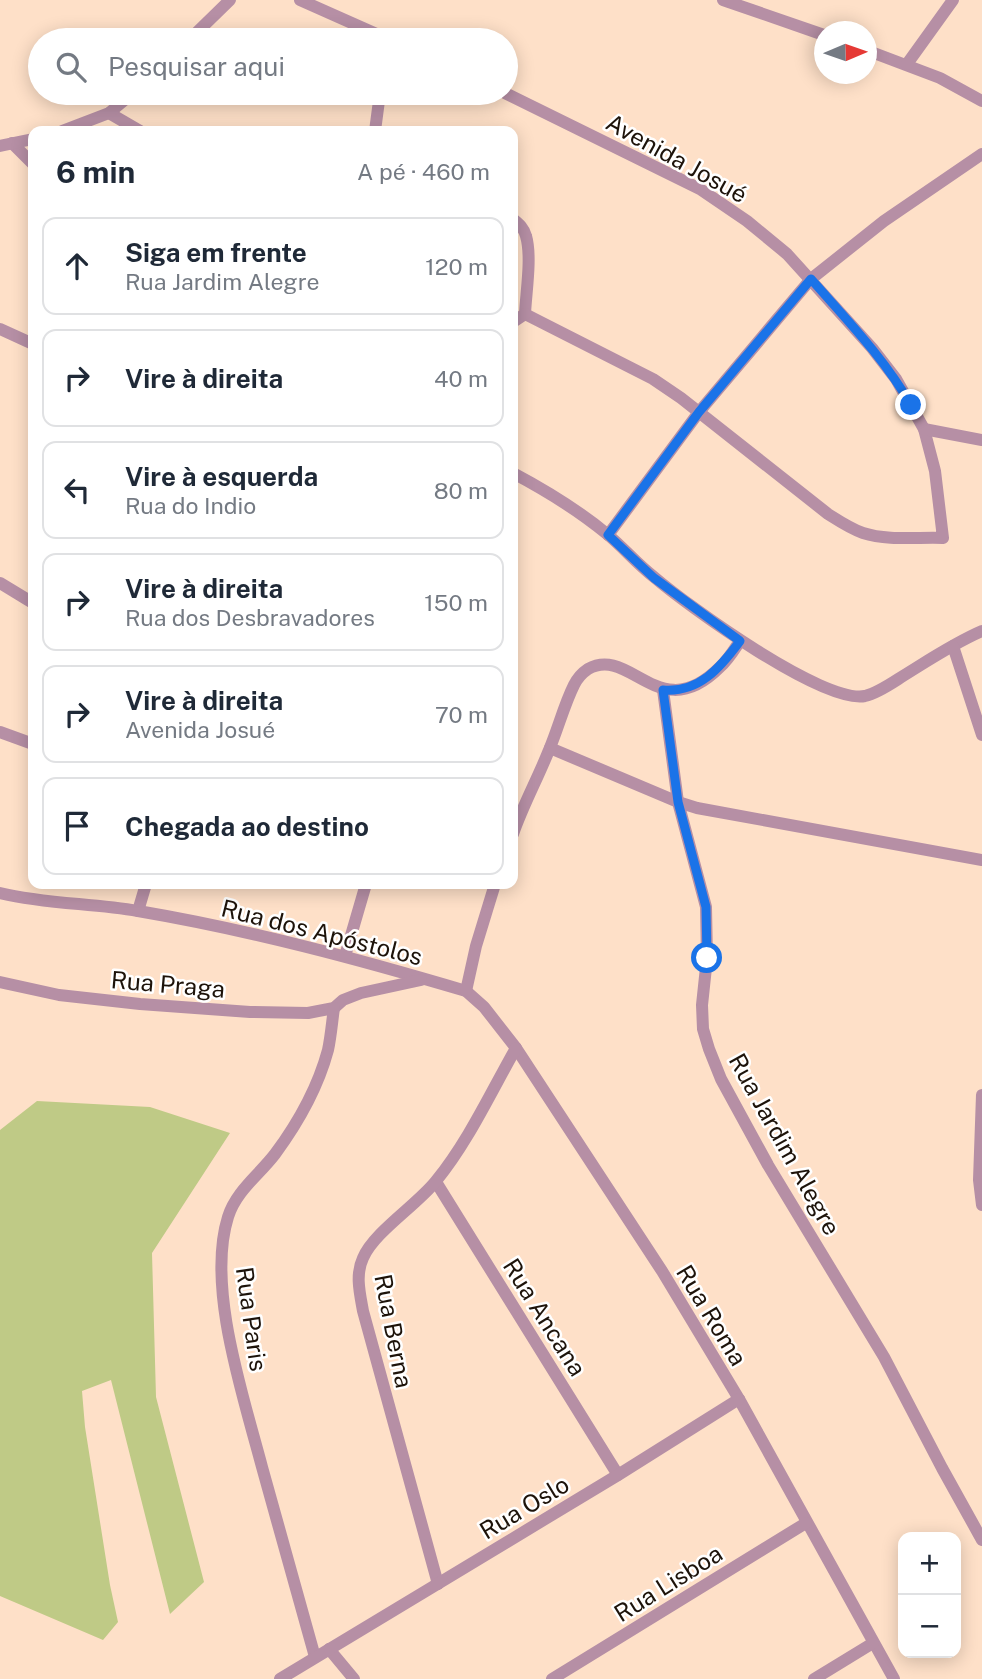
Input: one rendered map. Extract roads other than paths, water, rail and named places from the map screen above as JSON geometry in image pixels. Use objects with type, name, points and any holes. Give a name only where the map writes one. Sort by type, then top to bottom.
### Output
[{"type":"street","points":[[201,28],[230,0]]},
{"type":"street","points":[[300,0],[362,28]]},
{"type":"street","points":[[723,0],[814,32]]},
{"type":"street","points":[[907,64],[953,0]]},
{"type":"street","points":[[877,54],[907,64],[982,100]]},
{"type":"street","name":"Avenida Josué","points":[[518,99],[699,189],[747,221],[787,254],[872,348],[896,379],[924,429],[935,471],[943,538],[883,537],[862,533],[828,514],[699,412]]},
{"type":"street","points":[[75,126],[109,113],[119,105]]},
{"type":"street","points":[[376,126],[378,105]]},
{"type":"street","points":[[109,113],[131,126]]},
{"type":"street","points":[[6,145],[28,140]]},
{"type":"street","points":[[6,145],[28,160]]},
{"type":"street","points":[[608,535],[699,412],[811,279],[884,221],[982,154]]},
{"type":"street","points":[[518,223],[526,235],[528,248],[525,314]]},
{"type":"street","points":[[525,314],[653,379],[699,412]]},
{"type":"street","points":[[518,319],[525,314]]},
{"type":"street","points":[[0,329],[28,342]]},
{"type":"street","points":[[924,429],[982,440]]},
{"type":"street","points":[[518,476],[577,511],[608,535],[654,578],[740,641],[816,683],[847,695],[865,696],[882,688],[982,631]]},
{"type":"street","points":[[0,583],[28,600]]},
{"type":"street","points":[[518,818],[580,676],[593,667],[606,666],[623,669],[663,690],[689,688],[721,667],[740,641]]},
{"type":"street","points":[[953,646],[982,735]]},
{"type":"street","name":"Rua Jardim Alegre","points":[[663,690],[678,802],[706,907],[708,939],[702,1005],[703,1029],[721,1079],[768,1166],[884,1357],[982,1540]]},
{"type":"street","points":[[0,732],[28,742]]},
{"type":"street","points":[[550,748],[678,802],[728,815],[894,842],[982,860]]},
{"type":"street","points":[[138,911],[145,889]]},
{"type":"street","points":[[345,956],[365,889]]},
{"type":"street","points":[[466,991],[493,889]]},
{"type":"street","name":"Rua dos Apóstolos","points":[[0,893],[29,899],[138,911],[345,956],[466,991]]},
{"type":"street","name":"Rua Praga","points":[[0,982],[59,995],[187,1008],[307,1013],[334,1008],[343,1000],[360,993],[425,980]]},
{"type":"street","name":"Rua Roma","points":[[466,991],[484,1007],[516,1048],[662,1271],[739,1399],[894,1679]]},
{"type":"street","name":"Rua Paris","points":[[315,1657],[236,1370],[226,1320],[223,1244],[228,1217],[237,1198],[273,1157],[307,1102],[328,1048],[334,1008]]},
{"type":"street","name":"Rua Berna","points":[[438,1584],[386,1400],[359,1286],[359,1271],[363,1257],[375,1241],[436,1182],[463,1141],[516,1048]]},
{"type":"street","points":[[982,1095],[979,1180],[982,1205]]},
{"type":"street","name":"Rua Ancana","points":[[436,1182],[618,1475]]},
{"type":"street","name":"Rua Oslo","points":[[279,1679],[739,1399]]},
{"type":"street","name":"Rua Lisboa","points":[[552,1679],[806,1523]]},
{"type":"street","points":[[814,1679],[873,1643]]},
{"type":"street","points":[[329,1648],[354,1679]]}]
